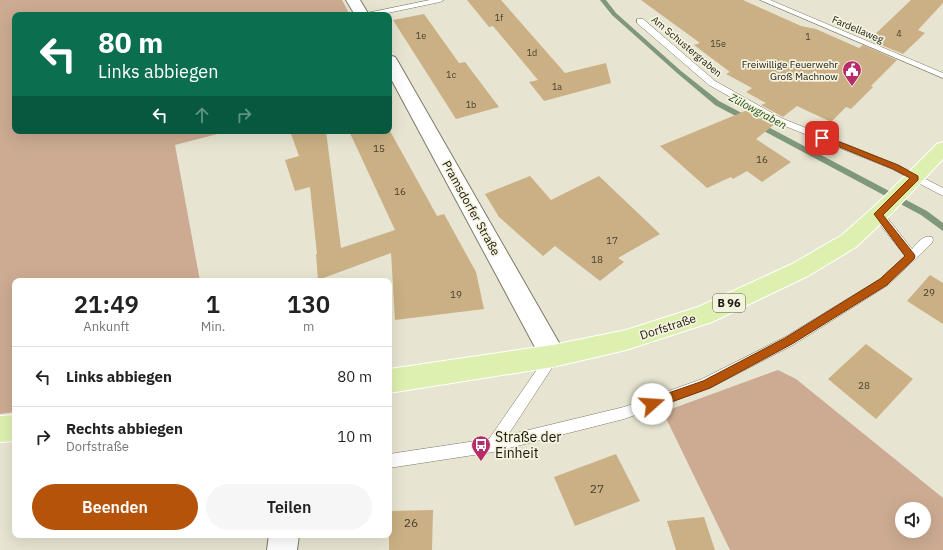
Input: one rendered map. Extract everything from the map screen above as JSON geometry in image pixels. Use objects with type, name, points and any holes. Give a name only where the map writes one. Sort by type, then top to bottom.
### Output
[{"type":"main road","name":"Dorfstraße","points":[[392,382],[553,356],[626,340],[704,315],[800,270],[849,240],[887,206],[943,148]]},
{"type":"main road","points":[[0,429],[12,428]]},
{"type":"street","name":"Pramsdorfer Straße","points":[[392,65],[553,356]]},
{"type":"street","points":[[282,550],[284,538]]},
{"type":"lane","points":[[360,10],[402,0]]},
{"type":"lane","points":[[360,10],[440,0]]},
{"type":"lane","name":"Fardellaweg","points":[[764,0],[943,76]]},
{"type":"lane","name":"Am Schustergraben","points":[[640,21],[712,82],[778,120],[895,167],[943,192]]},
{"type":"lane","points":[[887,206],[911,256]]},
{"type":"lane","points":[[392,461],[493,445],[624,413],[706,384],[789,341],[884,282],[928,240]]},
{"type":"lane","points":[[493,445],[553,356]]},
{"type":"shaded area","points":[[0,0],[342,0],[348,12],[12,12],[12,134],[217,134],[175,145],[199,278],[12,278],[12,412],[0,414]]},
{"type":"shaded area","points":[[778,370],[796,379],[943,498],[943,550],[730,550],[663,412]]},
{"type":"building","points":[[467,0],[501,0],[565,73],[606,63],[611,83],[544,101],[529,82],[538,80],[493,26],[489,27]]},
{"type":"building","points":[[641,0],[743,0],[801,26],[816,29],[859,48],[863,45],[897,60],[851,109],[846,107],[831,122],[797,106],[783,117],[761,105],[766,103],[746,92],[752,88],[726,74],[730,72],[694,45],[700,43]]},
{"type":"building","points":[[911,0],[943,0],[943,3],[918,30],[925,33],[903,54],[869,40]]},
{"type":"building","points":[[424,14],[459,63],[465,62],[499,107],[456,119],[393,20]]},
{"type":"building","points":[[750,109],[775,124],[756,139],[791,162],[762,182],[747,171],[733,179],[731,177],[707,188],[660,146]]},
{"type":"building","points":[[291,134],[326,134],[341,248],[395,230],[350,134],[392,134],[437,216],[444,214],[476,272],[484,309],[395,320],[391,253],[323,278],[318,278],[317,254],[310,187],[295,191],[285,160],[299,156]]},
{"type":"building","points":[[530,176],[551,200],[599,176],[660,234],[618,258],[624,262],[600,281],[555,246],[543,256],[499,217],[485,194]]},
{"type":"building","points":[[930,275],[943,283],[943,324],[907,301]]},
{"type":"building","points":[[866,344],[913,379],[876,419],[828,379]]},
{"type":"building","points":[[616,454],[640,501],[575,526],[554,477]]},
{"type":"building","points":[[433,510],[432,550],[389,550],[389,538],[392,538],[392,511]]},
{"type":"building","points":[[704,517],[715,550],[676,550],[667,521]]},
{"type":"waterway","name":"Zülowgraben","points":[[603,0],[614,14],[679,72],[717,103],[924,213],[943,228]]},
{"type":"place","name":"Freiwillige Feuerwehr Groß Machnow","points":[[852,87]]},
{"type":"place","name":"Straße der Einheit","points":[[481,462]]},
{"type":"route","points":[[652,404],[706,384],[789,341],[884,282],[911,256],[878,214],[915,178],[895,167],[822,138]]}]
